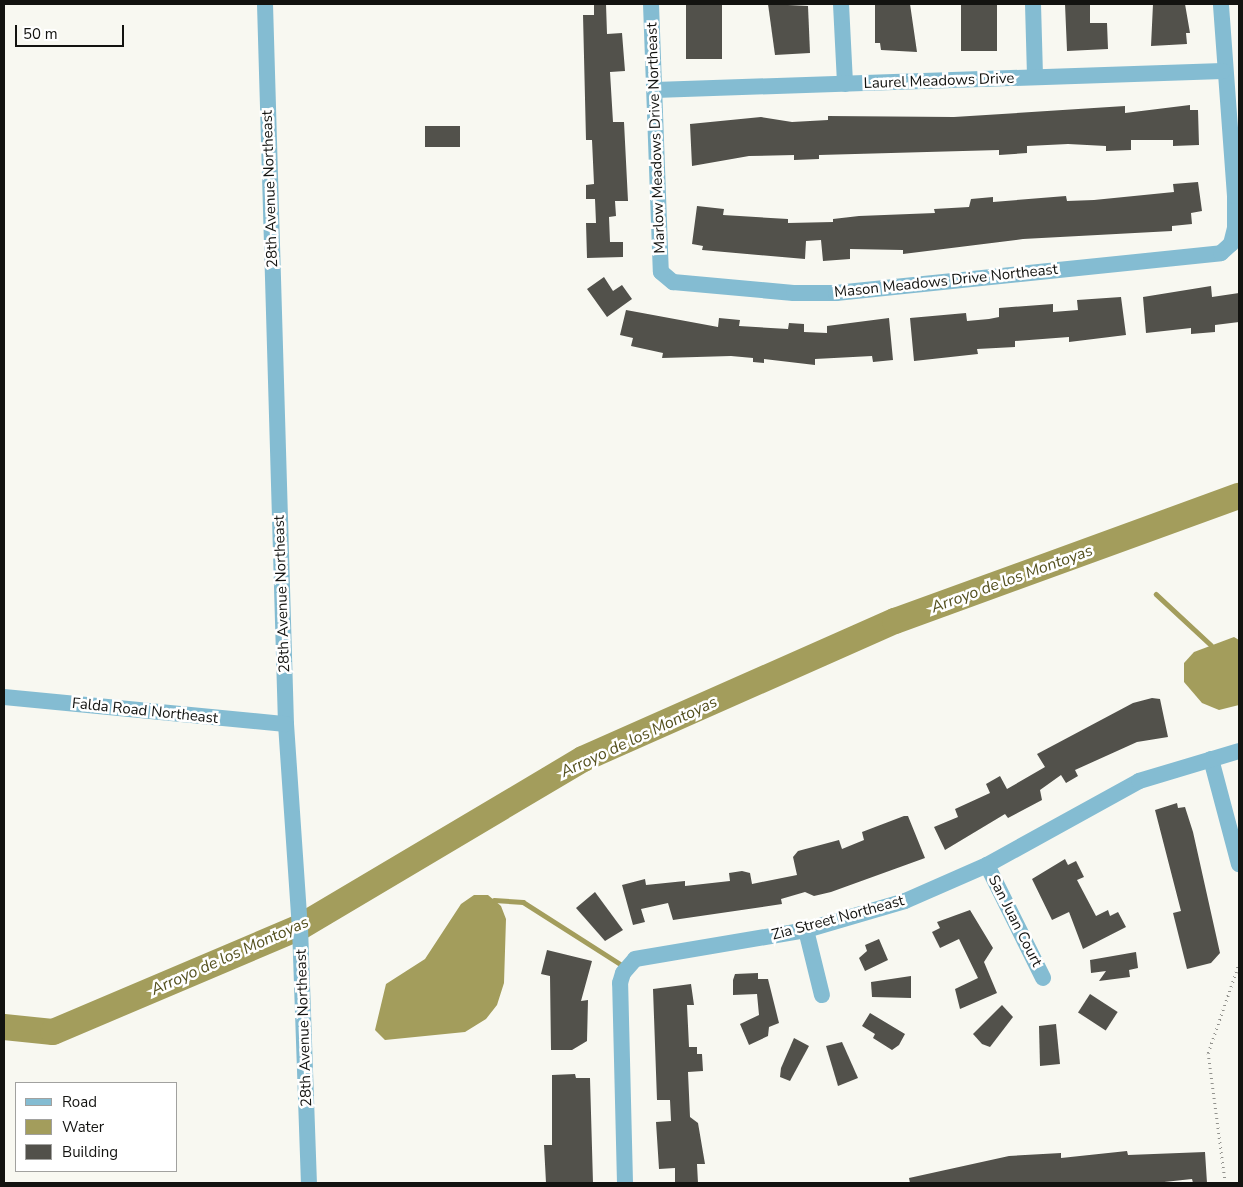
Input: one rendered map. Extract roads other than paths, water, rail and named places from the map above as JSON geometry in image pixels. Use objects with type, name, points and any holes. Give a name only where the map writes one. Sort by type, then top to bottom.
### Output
[{"type":"street","name":"28th Avenue Northeast","points":[[265,4],[286,724],[300,927],[310,1183]]},
{"type":"street","name":"Marlow Meadows Drive Northeast","points":[[651,4],[662,272]]},
{"type":"street","points":[[842,4],[844,84]]},
{"type":"street","points":[[1033,4],[1035,77]]},
{"type":"street","points":[[1221,4],[1223,71]]},
{"type":"street","name":"Laurel Meadows Drive","points":[[655,90],[1223,71]]},
{"type":"street","name":"Mason Meadows Drive Northeast","points":[[662,272],[673,282],[723,288],[836,293],[1209,256],[1231,244],[1236,196],[1223,71]]},
{"type":"street","name":"Falda Road Northeast","points":[[4,697],[286,724]]},
{"type":"street","name":"Zia Street Northeast","points":[[625,1183],[620,984],[628,964],[646,954],[702,950],[806,930],[905,901],[986,865],[1139,781],[1239,751]]},
{"type":"street","points":[[1211,759],[1239,864]]},
{"type":"street","name":"San Juan Court","points":[[986,865],[1044,978]]},
{"type":"street","points":[[806,930],[822,995]]},
{"type":"water","points":[[1234,637],[1239,640],[1239,705],[1219,710],[1202,703],[1184,682],[1184,663],[1194,652]]},
{"type":"water","points":[[474,895],[488,895],[501,906],[506,919],[504,983],[497,1005],[486,1019],[465,1032],[385,1040],[375,1030],[386,984],[425,959],[461,904]]},
{"type":"waterway","name":"Arroyo de los Montoyas","points":[[4,1027],[53,1032],[300,927],[583,759],[895,621],[1239,496]]},
{"type":"waterway","points":[[1156,594],[1211,645]]},
{"type":"waterway","points":[[494,900],[523,902],[625,967]]}]
